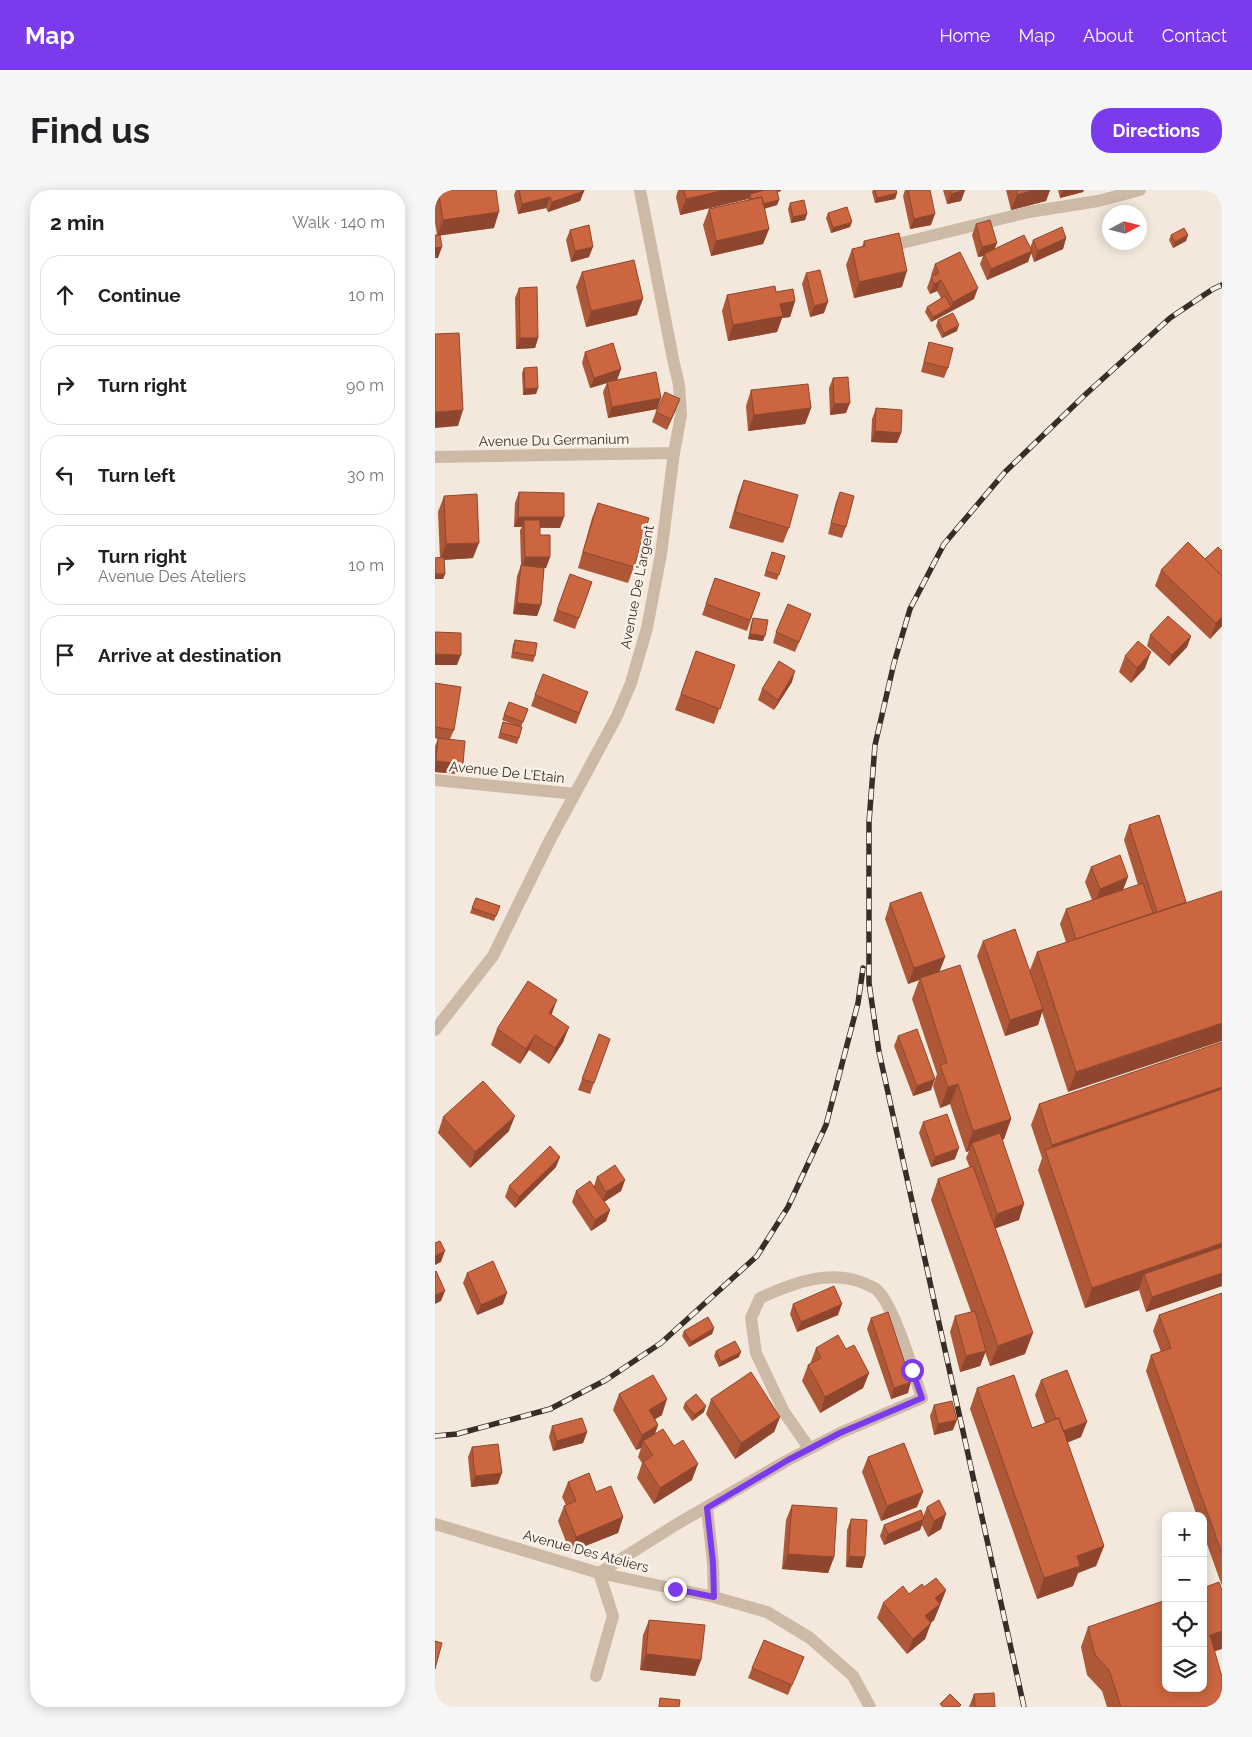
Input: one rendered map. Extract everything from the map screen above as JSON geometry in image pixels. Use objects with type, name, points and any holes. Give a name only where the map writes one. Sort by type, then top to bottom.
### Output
[{"type":"street","name":"Avenue De L'argent","points":[[435,1030],[493,956],[550,840],[617,716],[631,683],[647,628],[661,554],[674,453],[681,415],[679,385],[640,190]]},
{"type":"street","points":[[902,243],[1029,212],[1098,201],[1140,190]]},
{"type":"street","name":"Avenue Du Germanium","points":[[435,457],[674,453]]},
{"type":"street","name":"Avenue De L'Etain","points":[[435,780],[575,794]]},
{"type":"street","points":[[596,1676],[613,1616],[599,1573],[677,1524],[809,1448],[922,1398],[892,1313],[876,1289],[854,1279],[820,1277],[784,1287],[760,1298],[751,1318],[756,1353],[784,1412],[809,1448]]},
{"type":"street","points":[[707,1508],[713,1563],[714,1597]]},
{"type":"street","name":"Avenue Des Ateliers","points":[[435,1524],[599,1573],[714,1597],[767,1612],[811,1638],[853,1676],[869,1707]]},
{"type":"building","points":[[438,190],[496,190],[499,212],[443,220]]},
{"type":"building","points":[[519,190],[584,191],[552,202],[550,197],[522,204]]},
{"type":"building","points":[[684,190],[725,190],[686,199]]},
{"type":"building","points":[[765,190],[777,190],[779,200],[763,204],[762,197],[751,199],[750,194]]},
{"type":"building","points":[[875,190],[896,190],[897,193],[877,198]]},
{"type":"building","points":[[908,190],[930,190],[935,214],[914,219]]},
{"type":"building","points":[[950,190],[965,190],[951,194]]},
{"type":"building","points":[[1016,190],[1034,190],[1017,195]]},
{"type":"building","points":[[762,197],[769,229],[716,241],[709,209]]},
{"type":"building","points":[[804,200],[807,214],[793,217],[790,203]]},
{"type":"building","points":[[847,207],[852,222],[833,228],[828,213]]},
{"type":"building","points":[[990,220],[997,243],[982,247],[976,224]]},
{"type":"building","points":[[589,225],[593,247],[575,251],[570,230]]},
{"type":"building","points":[[1062,227],[1066,238],[1038,251],[1033,240]]},
{"type":"building","points":[[1184,228],[1188,235],[1175,242],[1171,235]]},
{"type":"building","points":[[899,233],[907,271],[859,282],[852,249],[865,246],[864,241]]},
{"type":"building","points":[[435,235],[440,235],[442,247],[435,248]]},
{"type":"building","points":[[1024,235],[1032,251],[991,269],[984,254]]},
{"type":"building","points":[[960,252],[978,288],[953,302],[941,280],[934,284],[931,277],[939,273],[935,264]]},
{"type":"building","points":[[634,260],[643,299],[591,311],[582,272]]},
{"type":"building","points":[[820,270],[828,302],[814,306],[806,273]]},
{"type":"building","points":[[775,286],[776,292],[793,289],[795,301],[780,304],[783,316],[733,325],[727,295]]},
{"type":"building","points":[[537,287],[538,338],[520,338],[519,288]]},
{"type":"building","points":[[945,296],[951,307],[933,317],[927,307]]},
{"type":"building","points":[[953,313],[959,325],[944,333],[938,320]]},
{"type":"building","points":[[459,333],[463,410],[435,412],[435,334]]},
{"type":"building","points":[[929,342],[953,348],[948,368],[924,362]]},
{"type":"building","points":[[613,343],[621,369],[594,378],[585,352]]},
{"type":"building","points":[[537,367],[538,388],[525,389],[524,368]]},
{"type":"building","points":[[656,372],[661,398],[612,407],[607,382]]},
{"type":"building","points":[[848,377],[850,403],[834,404],[833,378]]},
{"type":"building","points":[[808,384],[811,408],[754,415],[751,390]]},
{"type":"building","points":[[665,392],[680,399],[671,419],[656,412]]},
{"type":"building","points":[[876,408],[902,410],[901,433],[875,431]]},
{"type":"building","points":[[744,480],[798,495],[789,528],[735,512]]},
{"type":"building","points":[[519,492],[564,493],[564,517],[518,517]]},
{"type":"building","points":[[840,492],[854,496],[846,527],[831,523]]},
{"type":"building","points":[[477,494],[479,543],[446,544],[444,496]]},
{"type":"building","points":[[598,503],[649,518],[634,567],[583,552]]},
{"type":"building","points":[[524,520],[540,520],[540,535],[550,535],[550,557],[525,557]]},
{"type":"building","points":[[1188,542],[1222,576],[1222,617],[1216,623],[1161,570]]},
{"type":"building","points":[[1218,547],[1222,551],[1222,576],[1205,559]]},
{"type":"building","points":[[772,552],[785,556],[779,575],[766,571]]},
{"type":"building","points":[[444,557],[445,574],[435,574],[435,558]]},
{"type":"building","points":[[521,565],[544,568],[541,605],[517,603]]},
{"type":"building","points":[[570,574],[592,582],[579,618],[557,610]]},
{"type":"building","points":[[715,578],[760,593],[750,620],[706,604]]},
{"type":"building","points":[[788,604],[811,614],[799,642],[776,632]]},
{"type":"building","points":[[1168,616],[1191,636],[1172,655],[1150,635]]},
{"type":"building","points":[[753,618],[768,620],[765,636],[750,634]]},
{"type":"building","points":[[435,632],[461,633],[461,655],[435,654]]},
{"type":"building","points":[[515,640],[537,643],[535,656],[513,652]]},
{"type":"building","points":[[1138,641],[1151,652],[1137,668],[1125,656]]},
{"type":"building","points":[[696,651],[735,665],[720,709],[681,694]]},
{"type":"building","points":[[779,661],[795,671],[778,700],[762,689]]},
{"type":"building","points":[[543,674],[588,692],[579,713],[535,695]]},
{"type":"building","points":[[435,683],[461,687],[454,730],[435,727]]},
{"type":"building","points":[[509,702],[528,709],[523,722],[504,715]]},
{"type":"building","points":[[503,722],[522,727],[519,738],[500,733]]},
{"type":"building","points":[[438,738],[465,741],[463,764],[436,761]]},
{"type":"building","points":[[1159,815],[1186,902],[1157,912],[1129,825]]},
{"type":"building","points":[[1120,855],[1128,877],[1100,889],[1091,867]]},
{"type":"building","points":[[1143,883],[1153,913],[1076,939],[1066,909]]},
{"type":"building","points":[[1222,891],[1222,1023],[1076,1072],[1037,952]]},
{"type":"building","points":[[921,892],[945,957],[914,968],[890,903]]},
{"type":"building","points":[[476,898],[500,906],[496,916],[472,908]]},
{"type":"building","points":[[1015,929],[1043,1009],[1010,1020],[983,941]]},
{"type":"building","points":[[960,965],[1011,1119],[973,1131],[958,1084],[948,1087],[940,1065],[947,1063],[920,978]]},
{"type":"building","points":[[528,981],[557,1000],[549,1013],[569,1027],[555,1048],[535,1035],[526,1049],[497,1029]]},
{"type":"building","points":[[917,1029],[935,1079],[917,1086],[898,1036]]},
{"type":"building","points":[[599,1034],[610,1039],[594,1083],[582,1079]]},
{"type":"building","points":[[1222,1042],[1222,1087],[1052,1145],[1039,1104]]},
{"type":"building","points":[[483,1081],[515,1116],[475,1152],[443,1117]]},
{"type":"building","points":[[1222,1089],[1222,1243],[1092,1288],[1045,1150]]},
{"type":"building","points":[[947,1114],[959,1148],[935,1157],[923,1122]]},
{"type":"building","points":[[1000,1133],[1024,1204],[997,1214],[972,1143]]},
{"type":"building","points":[[550,1146],[560,1157],[519,1197],[509,1186]]},
{"type":"building","points":[[615,1165],[625,1180],[606,1192],[597,1177]]},
{"type":"building","points":[[973,1166],[1033,1333],[998,1346],[938,1179]]},
{"type":"building","points":[[590,1181],[610,1210],[595,1220],[576,1191]]},
{"type":"building","points":[[440,1241],[445,1251],[435,1256],[435,1243]]},
{"type":"building","points":[[1222,1247],[1222,1273],[1152,1297],[1144,1274]]},
{"type":"building","points":[[493,1261],[507,1293],[481,1305],[467,1273]]},
{"type":"building","points":[[435,1272],[445,1291],[435,1295]]},
{"type":"building","points":[[834,1286],[842,1304],[801,1322],[793,1304]]},
{"type":"building","points":[[1222,1293],[1222,1554],[1151,1355],[1171,1348],[1159,1315]]},
{"type":"building","points":[[975,1311],[986,1351],[966,1356],[955,1316]]},
{"type":"building","points":[[888,1312],[911,1382],[894,1388],[871,1318]]},
{"type":"building","points":[[708,1317],[714,1328],[691,1342],[684,1331]]},
{"type":"building","points":[[838,1335],[846,1349],[854,1345],[869,1373],[825,1397],[808,1365],[821,1358],[816,1348]]},
{"type":"building","points":[[735,1341],[741,1352],[721,1362],[716,1351]]},
{"type":"building","points":[[1067,1370],[1087,1422],[1063,1431],[1059,1418],[1056,1419],[1041,1380]]},
{"type":"building","points":[[751,1372],[780,1417],[741,1443],[711,1399]]},
{"type":"building","points":[[653,1375],[667,1399],[649,1410],[658,1425],[642,1435],[619,1394]]},
{"type":"building","points":[[1014,1375],[1032,1428],[1059,1418],[1104,1546],[1077,1556],[1080,1566],[1044,1578],[977,1388]]},
{"type":"building","points":[[696,1394],[706,1406],[694,1415],[685,1403]]},
{"type":"building","points":[[952,1401],[957,1420],[938,1424],[934,1405]]},
{"type":"building","points":[[582,1418],[587,1432],[557,1441],[552,1426]]},
{"type":"building","points":[[663,1429],[674,1446],[683,1440],[698,1464],[660,1488],[643,1462],[653,1455],[643,1441]]},
{"type":"building","points":[[904,1443],[923,1492],[887,1506],[868,1457]]},
{"type":"building","points":[[498,1444],[502,1473],[475,1476],[472,1447]]},
{"type":"building","points":[[589,1473],[596,1492],[611,1486],[623,1517],[576,1537],[564,1506],[576,1501],[568,1482]]},
{"type":"building","points":[[939,1500],[946,1514],[934,1521],[927,1507]]},
{"type":"building","points":[[792,1505],[837,1508],[834,1557],[788,1554]]},
{"type":"building","points":[[921,1510],[924,1519],[888,1534],[884,1525]]},
{"type":"building","points":[[851,1519],[867,1520],[865,1557],[849,1556]]},
{"type":"building","points":[[936,1578],[946,1590],[935,1598],[940,1604],[925,1616],[931,1623],[913,1639],[883,1603],[903,1586],[909,1594],[922,1584],[924,1587]]},
{"type":"building","points":[[1219,1582],[1222,1590],[1222,1631],[1210,1635],[1222,1677],[1222,1707],[1121,1707],[1109,1670],[1095,1655],[1088,1627],[1162,1601],[1162,1692],[1207,1692],[1207,1586]]},
{"type":"building","points":[[649,1620],[705,1625],[701,1660],[646,1654]]},
{"type":"building","points":[[764,1640],[804,1657],[792,1685],[752,1668]]},
{"type":"building","points":[[435,1641],[442,1643],[435,1669]]},
{"type":"building","points":[[994,1693],[995,1707],[975,1707],[974,1694]]},
{"type":"building","points":[[950,1694],[961,1705],[959,1707],[943,1707],[940,1704]]},
{"type":"building","points":[[660,1698],[680,1700],[679,1707],[659,1707]]},
{"type":"railway","points":[[1024,1707],[879,1052],[869,983],[869,822],[875,745],[894,663],[910,609],[944,544],[1005,472],[1087,393],[1170,318],[1222,285]]},
{"type":"railway","points":[[435,1436],[457,1434],[550,1409],[606,1380],[661,1343],[757,1256],[788,1207],[826,1125],[858,1003],[863,968]]},
{"type":"route","points":[[675,1589],[714,1597],[713,1563],[707,1508],[788,1460],[840,1433],[922,1398],[912,1370]]}]
